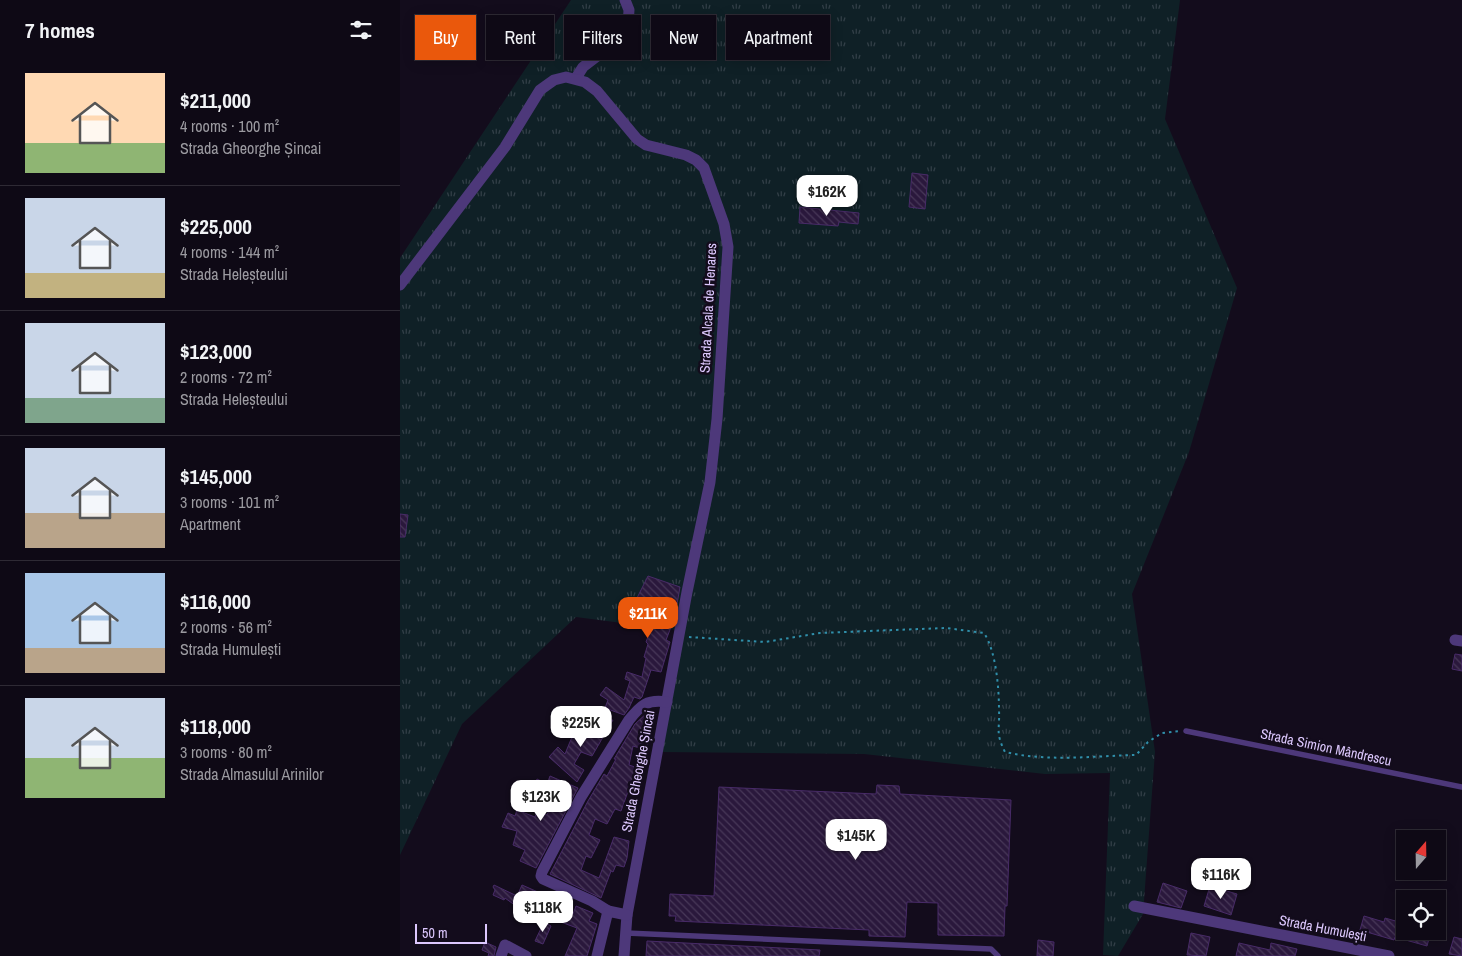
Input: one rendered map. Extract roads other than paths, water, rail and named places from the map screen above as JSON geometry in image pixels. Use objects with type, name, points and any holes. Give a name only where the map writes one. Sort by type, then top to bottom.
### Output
[{"type":"street","points":[[400,285],[505,147],[540,90],[554,80],[566,77],[576,78],[583,67],[621,38],[628,25],[629,10],[625,0]]},
{"type":"street","name":"Strada Alcala de Henares","points":[[576,78],[597,91],[637,139],[646,145],[686,155],[696,160],[704,168],[724,224],[728,247],[717,419],[710,482],[687,592]]},
{"type":"street","name":"Strada Gheorghe Șincai","points":[[624,956],[627,915],[687,592]]},
{"type":"street","points":[[627,915],[608,911],[541,876],[581,797],[629,720],[638,708],[647,703],[656,700],[667,702]]},
{"type":"street","name":"Strada Humulești","points":[[1134,906],[1390,956]]},
{"type":"street","points":[[597,956],[608,911]]},
{"type":"street","points":[[501,956],[505,946],[526,956]]},
{"type":"lane","name":"Strada Simion Mândrescu","points":[[1186,731],[1462,787]]},
{"type":"lane","points":[[626,934],[991,949],[998,956]]}]
